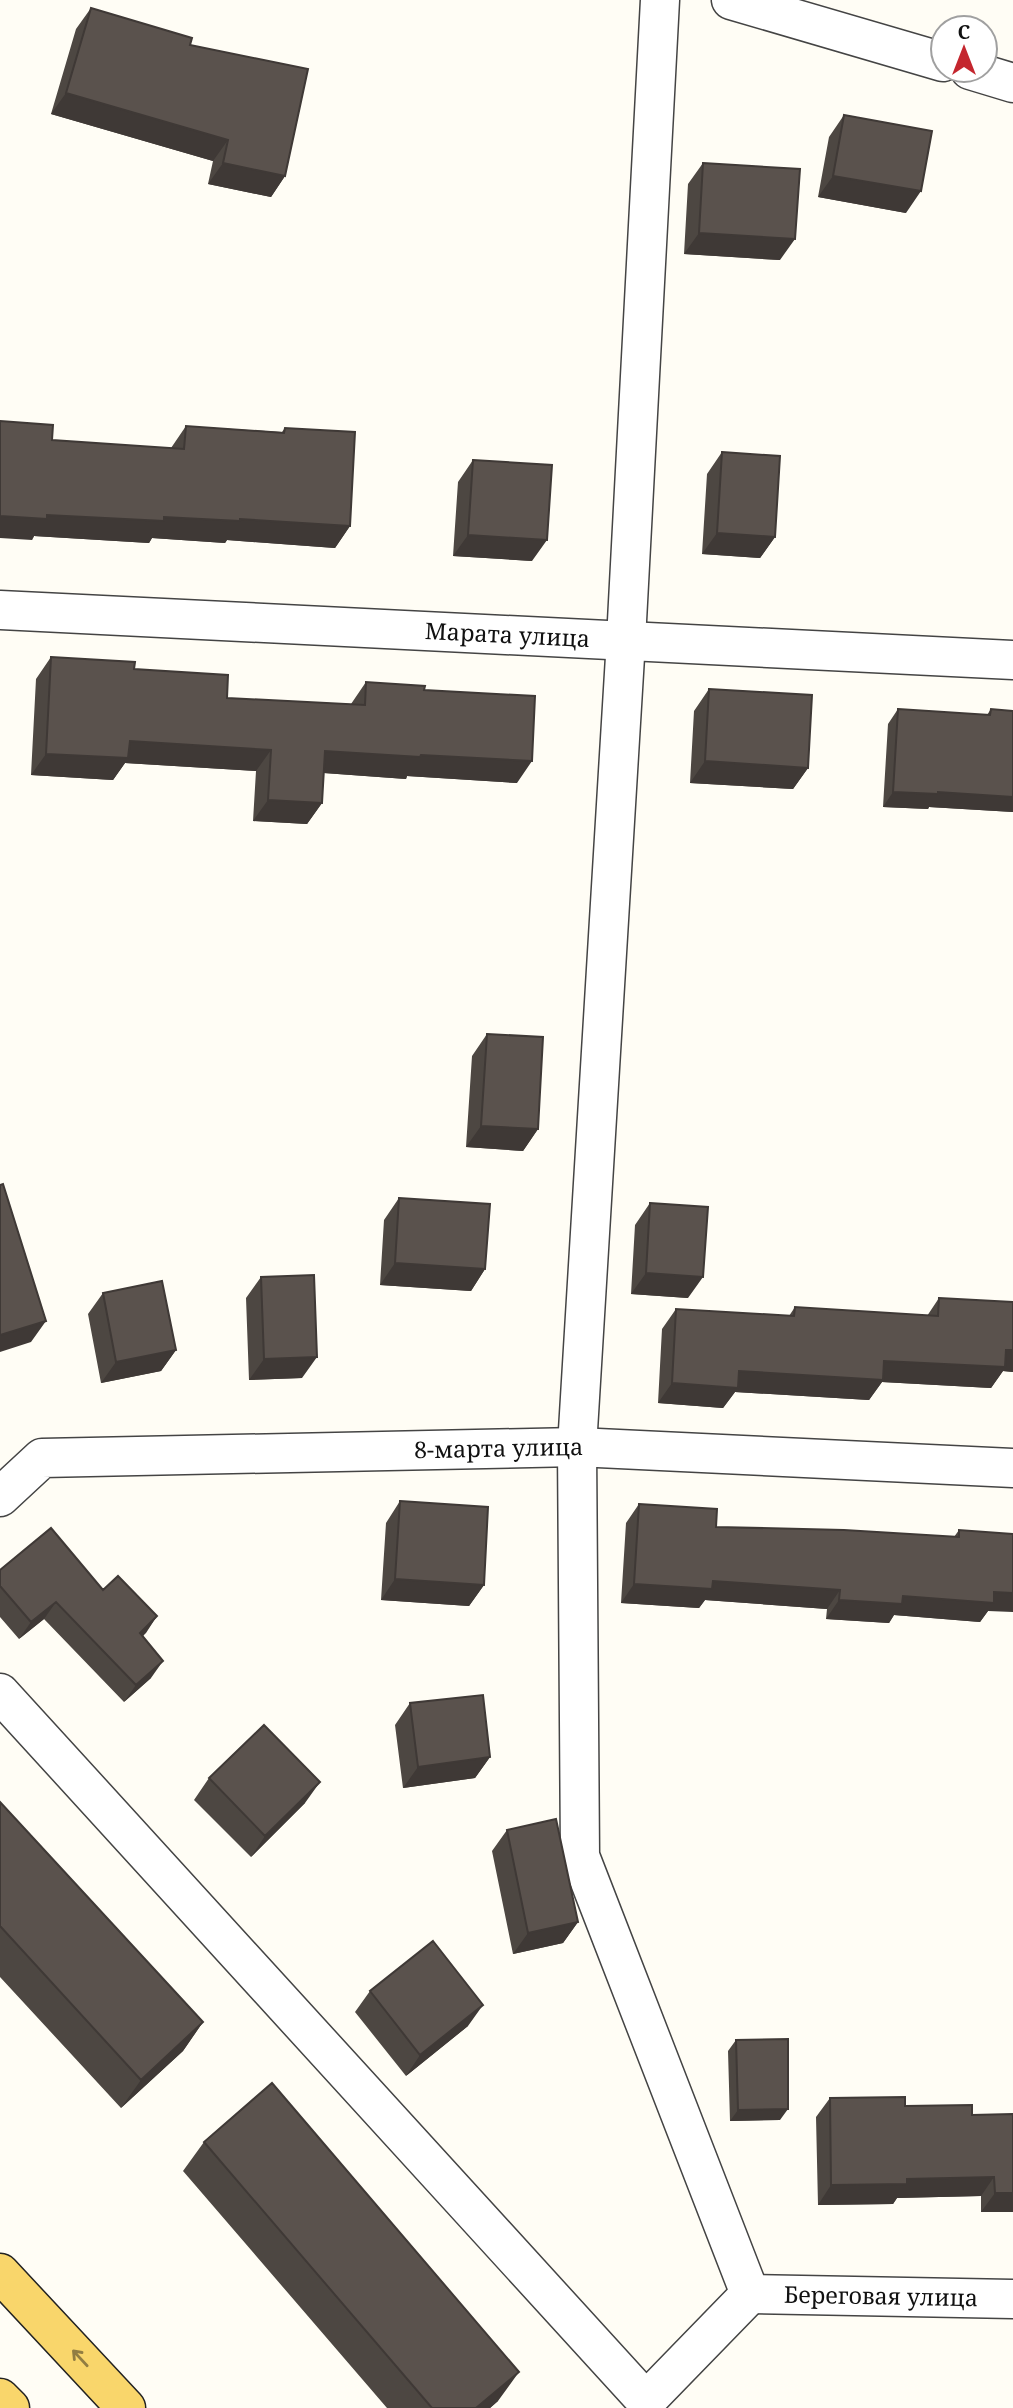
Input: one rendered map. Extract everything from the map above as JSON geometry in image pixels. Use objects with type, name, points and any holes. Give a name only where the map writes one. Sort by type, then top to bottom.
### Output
[{"type":"main road","points":[[0,2273],[126,2408]]},
{"type":"main road","points":[[0,2398],[10,2408]]},
{"type":"street","points":[[0,1693],[643,2404],[750,2294],[580,1856],[577,1447],[626,640],[660,0]]},
{"type":"street","points":[[731,0],[929,58]]},
{"type":"street","name":"Марата улица","points":[[0,610],[1013,660]]},
{"type":"street","name":"8-марта улица","points":[[0,1497],[42,1458],[577,1447],[1013,1468]]},
{"type":"street","name":"Береговая улица","points":[[750,2294],[1013,2299]]},
{"type":"building","points":[[91,8],[192,38],[190,45],[308,69],[285,176],[223,163],[228,140],[66,93]]},
{"type":"building","points":[[844,115],[932,131],[921,191],[833,176]]},
{"type":"building","points":[[703,163],[800,169],[795,239],[699,233]]},
{"type":"building","points":[[0,421],[53,425],[52,440],[184,449],[186,426],[284,433],[285,428],[355,432],[350,526],[240,519],[164,517],[164,521],[47,515],[47,519],[0,516]]},
{"type":"building","points":[[722,452],[780,456],[775,537],[717,533]]},
{"type":"building","points":[[473,460],[552,465],[547,540],[468,535]]},
{"type":"building","points":[[51,657],[135,662],[134,669],[228,675],[227,698],[365,705],[366,682],[425,686],[424,690],[535,696],[532,761],[325,751],[322,803],[268,800],[271,750],[130,741],[128,758],[46,754]]},
{"type":"building","points":[[709,689],[812,695],[808,768],[705,761]]},
{"type":"building","points":[[898,709],[990,715],[991,709],[1013,711],[1013,797],[893,792]]},
{"type":"building","points":[[487,1034],[543,1037],[538,1129],[481,1126]]},
{"type":"building","points":[[3,1184],[46,1321],[0,1335],[0,1185]]},
{"type":"building","points":[[399,1198],[490,1204],[485,1269],[395,1263]]},
{"type":"building","points":[[650,1203],[708,1207],[703,1277],[646,1273]]},
{"type":"building","points":[[314,1275],[317,1357],[264,1359],[261,1277]]},
{"type":"building","points":[[162,1281],[176,1350],[116,1362],[103,1293]]},
{"type":"building","points":[[939,1298],[1013,1302],[1013,1350],[1006,1350],[1005,1367],[884,1361],[883,1380],[739,1371],[738,1388],[672,1383],[676,1309],[794,1316],[795,1307],[938,1316]]},
{"type":"building","points":[[400,1501],[488,1507],[484,1585],[395,1579]]},
{"type":"building","points":[[639,1504],[717,1509],[716,1527],[844,1530],[959,1537],[959,1530],[1013,1534],[1013,1593],[994,1592],[994,1603],[903,1596],[902,1604],[839,1600],[840,1590],[713,1581],[712,1589],[634,1584]]},
{"type":"building","points":[[51,1528],[103,1590],[118,1576],[157,1616],[140,1633],[163,1661],[136,1685],[56,1602],[31,1622],[0,1586],[0,1570]]},
{"type":"building","points":[[483,1695],[490,1757],[418,1767],[410,1703]]},
{"type":"building","points":[[264,1725],[320,1782],[265,1836],[209,1778]]},
{"type":"building","points":[[0,1802],[203,2022],[141,2080],[0,1926]]},
{"type":"building","points":[[556,1819],[578,1922],[528,1933],[507,1830]]},
{"type":"building","points":[[433,1941],[483,2005],[420,2055],[370,1991]]},
{"type":"building","points":[[788,2039],[788,2109],[738,2110],[736,2040]]},
{"type":"building","points":[[272,2083],[519,2372],[476,2408],[432,2408],[204,2142]]},
{"type":"building","points":[[905,2097],[905,2106],[972,2105],[972,2115],[1013,2114],[1013,2193],[995,2193],[994,2177],[907,2179],[907,2184],[831,2185],[830,2098]]}]
